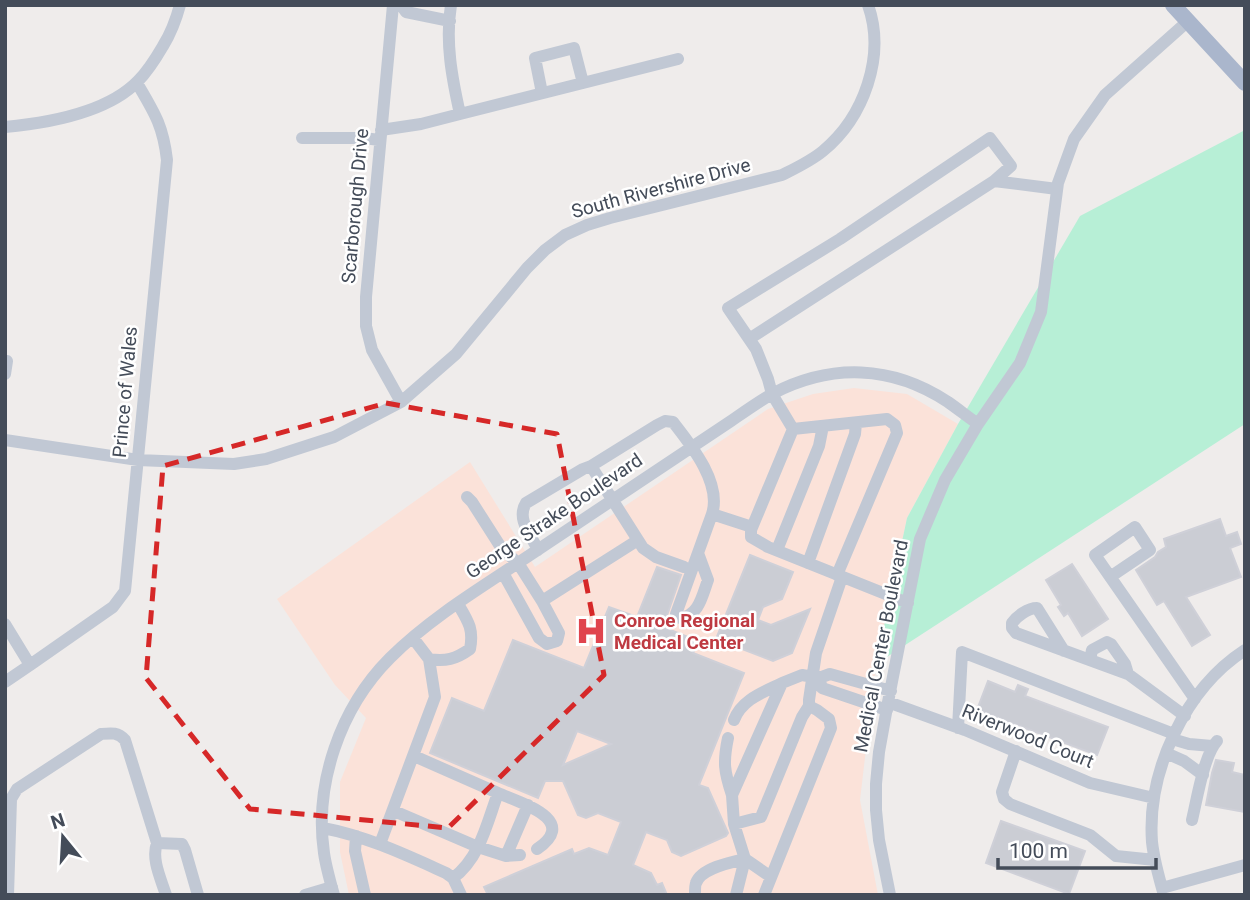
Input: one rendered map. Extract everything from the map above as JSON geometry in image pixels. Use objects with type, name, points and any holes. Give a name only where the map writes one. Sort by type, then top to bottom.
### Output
[{"type":"main road","points":[[1173,5],[1245,83]]},
{"type":"street","points":[[5,127],[58,120],[82,113],[113,99],[137,83],[154,62],[170,34],[180,5]]},
{"type":"street","name":"Scarborough Drive","points":[[393,5],[366,297],[366,326],[372,350],[401,401]]},
{"type":"street","points":[[401,5],[406,12],[427,10],[450,21]]},
{"type":"street","points":[[451,5],[451,73],[460,114]]},
{"type":"street","name":"South Rivershire Drive","points":[[5,440],[138,460],[234,464],[266,459],[334,437],[401,401],[456,354],[527,268],[565,235],[610,218],[782,175],[823,151],[853,118],[868,82],[874,44],[873,18],[868,5]]},
{"type":"street","name":"Medical Center Boulevard","points":[[890,895],[879,840],[876,784],[879,752],[920,539],[945,480],[978,424],[1020,363],[1041,312],[1058,183],[1074,139],[1105,95],[1187,22]]},
{"type":"street","points":[[542,93],[536,58],[574,48],[583,83]]},
{"type":"street","points":[[302,138],[363,138],[381,135],[678,59]]},
{"type":"street","name":"Prince of Wales","points":[[5,682],[113,607],[125,591],[167,160],[159,121],[137,83]]},
{"type":"street","points":[[749,339],[994,181],[1011,166],[990,138],[840,239],[729,308],[749,339],[756,349],[772,394],[793,429]]},
{"type":"street","points":[[994,181],[1058,189]]},
{"type":"street","name":"George Strake Boulevard","points":[[333,891],[324,854],[323,799],[328,771],[343,726],[372,677],[413,638],[458,604],[772,394],[799,382],[824,374],[846,372],[895,377],[924,388],[947,401],[978,424]]},
{"type":"street","points":[[734,824],[761,817],[809,706],[816,677],[817,653],[840,576],[897,433],[895,425],[887,419],[793,429]]},
{"type":"street","points":[[538,550],[522,520],[522,510],[526,503],[665,421],[673,422],[692,447],[710,480],[715,506],[698,553]]},
{"type":"street","points":[[808,563],[855,434],[856,422]]},
{"type":"street","points":[[777,550],[819,446],[823,426]]},
{"type":"street","points":[[793,429],[752,527],[751,537],[908,603]]},
{"type":"street","points":[[591,466],[643,548],[656,557],[684,567]]},
{"type":"street","points":[[467,497],[502,549],[518,564],[542,601],[559,633],[557,641],[547,644],[539,638],[503,573]]},
{"type":"street","points":[[712,514],[752,527]]},
{"type":"street","points":[[1110,577],[1150,550],[1135,527],[1095,555],[1110,577],[1195,699]]},
{"type":"street","points":[[542,601],[638,540]]},
{"type":"street","points":[[429,659],[442,661],[458,657],[470,649],[471,626],[458,604]]},
{"type":"street","points":[[5,624],[30,664]]},
{"type":"street","points":[[380,844],[435,696],[429,659],[413,638]]},
{"type":"street","points":[[1090,660],[1092,650],[1107,642],[1125,664],[1128,674]]},
{"type":"street","points":[[1245,650],[1213,677],[1195,699],[1173,737],[1160,768],[1154,798],[1152,842],[1163,891],[1245,865]]},
{"type":"street","points":[[1064,651],[1128,674],[1185,716]]},
{"type":"street","points":[[958,728],[962,652],[1189,744],[1215,743],[1203,775],[1192,820]]},
{"type":"street","points":[[734,720],[738,710],[748,700],[802,675],[816,677],[830,674],[889,701]]},
{"type":"street","points":[[816,677],[822,688],[889,701]]},
{"type":"street","points":[[732,795],[782,682]]},
{"type":"street","name":"Riverwood Court","points":[[889,701],[1090,783],[1154,798]]},
{"type":"street","points":[[764,895],[831,728],[829,719],[809,706]]},
{"type":"street","points":[[8,895],[11,799],[17,789],[101,734],[113,733],[125,740],[157,843],[155,859],[166,895]]},
{"type":"street","points":[[728,738],[724,759],[726,778],[732,795],[734,824],[745,859],[736,895]]},
{"type":"street","points":[[1016,751],[1002,792],[1004,799],[1010,804],[1090,835],[1116,856],[1155,860]]},
{"type":"street","points":[[1166,753],[1184,761],[1203,775]]},
{"type":"street","points":[[414,757],[544,814],[551,821],[551,836],[537,849]]},
{"type":"street","points":[[453,878],[471,861],[498,793]]},
{"type":"street","points":[[394,811],[478,847],[513,856],[527,806]]},
{"type":"street","points":[[323,828],[380,844],[446,873],[453,878],[461,895]]},
{"type":"street","points":[[356,836],[355,851],[365,895]]},
{"type":"street","points":[[157,843],[182,844],[198,895]]},
{"type":"street","points":[[695,895],[696,882],[704,874],[720,865],[745,859],[771,877]]},
{"type":"street","points":[[305,895],[333,891]]},
{"type":"highlighted area","points":[[386,403],[557,434],[604,675],[448,828],[250,809],[146,678],[163,466]]},
{"type":"shaded area","name":"Conroe Regional Medical Center","points":[[854,388],[907,394],[958,424],[907,518],[876,664],[860,800],[878,895],[349,895],[340,852],[340,782],[366,718],[335,685],[277,599],[470,462],[535,567],[768,409],[813,394]]},
{"type":"green space","points":[[1245,130],[1245,424],[876,664],[907,518],[958,424],[1080,216]]},
{"type":"building","points":[[1220,519],[1226,536],[1237,532],[1241,544],[1230,548],[1241,577],[1186,597],[1210,635],[1192,646],[1164,601],[1157,605],[1136,570],[1166,547],[1164,539]]},
{"type":"building","points":[[750,555],[793,572],[782,599],[763,607],[758,620],[771,625],[810,609],[792,653],[773,661],[716,639]]},
{"type":"building","points":[[1072,564],[1108,619],[1082,636],[1068,613],[1064,616],[1058,607],[1061,605],[1046,580]]},
{"type":"building","points":[[657,567],[681,575],[663,627],[698,641],[693,653],[744,673],[699,785],[708,788],[728,833],[681,856],[672,852],[667,840],[646,832],[633,865],[651,873],[657,885],[662,883],[667,895],[488,895],[484,887],[572,849],[574,854],[589,848],[608,855],[621,822],[598,813],[586,818],[578,815],[563,781],[545,781],[538,798],[430,753],[452,698],[484,711],[513,640],[584,668],[609,607],[637,617]],"holes":[[[577,731],[611,744],[563,765]]]},
{"type":"building","points":[[988,681],[1015,692],[1018,685],[1028,689],[1025,696],[1108,727],[1097,755],[977,710]]},
{"type":"building","points":[[1216,760],[1234,763],[1232,772],[1245,775],[1245,812],[1206,805]]},
{"type":"building","points":[[1001,821],[1085,851],[1069,894],[986,863]]},
{"type":"place","name":"Conroe Regional Medical Center","points":[[591,631]]}]
